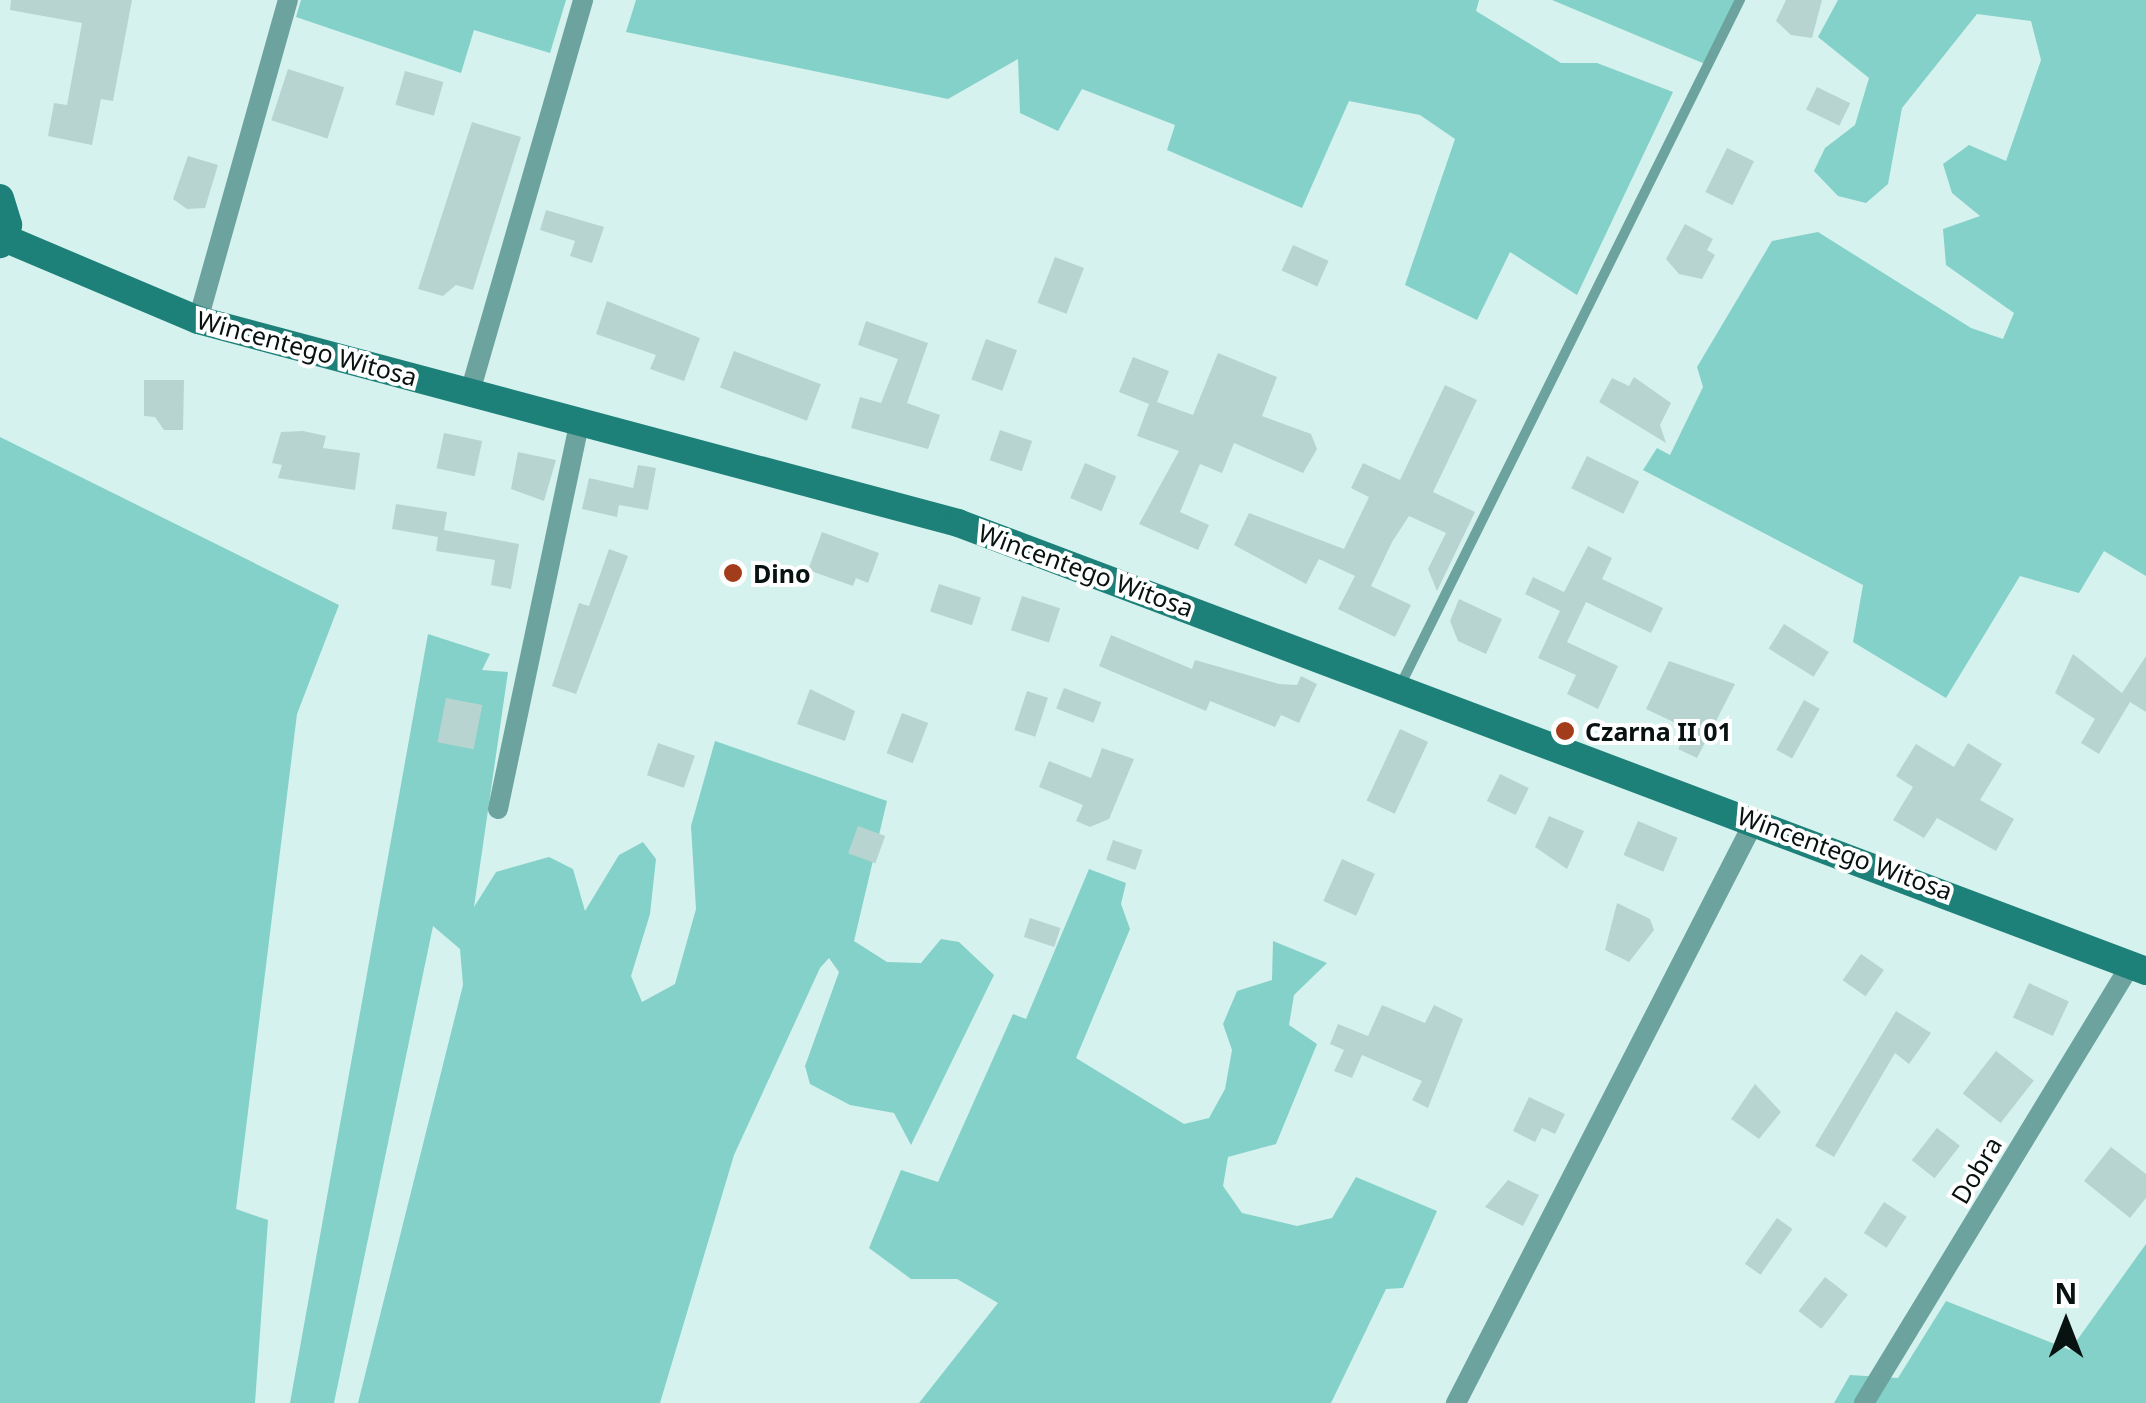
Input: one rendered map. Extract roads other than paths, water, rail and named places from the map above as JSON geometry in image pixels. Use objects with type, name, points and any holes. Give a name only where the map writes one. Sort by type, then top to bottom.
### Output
[{"type":"main road","points":[[0,198],[2,241]]},
{"type":"main road","name":"Wincentego Witosa","points":[[2,241],[198,320],[958,523],[2139,967]]},
{"type":"street","points":[[198,320],[288,0]]},
{"type":"street","points":[[470,392],[582,0]]},
{"type":"street","points":[[498,810],[580,421]]},
{"type":"street","points":[[1456,1403],[1755,820]]},
{"type":"street","name":"Dobra","points":[[1864,1403],[2139,967]]},
{"type":"lane","points":[[1400,687],[1740,0]]},
{"type":"place","name":"Dino","points":[[733,573]]},
{"type":"place","name":"Czarna II 01","points":[[1565,731]]}]
